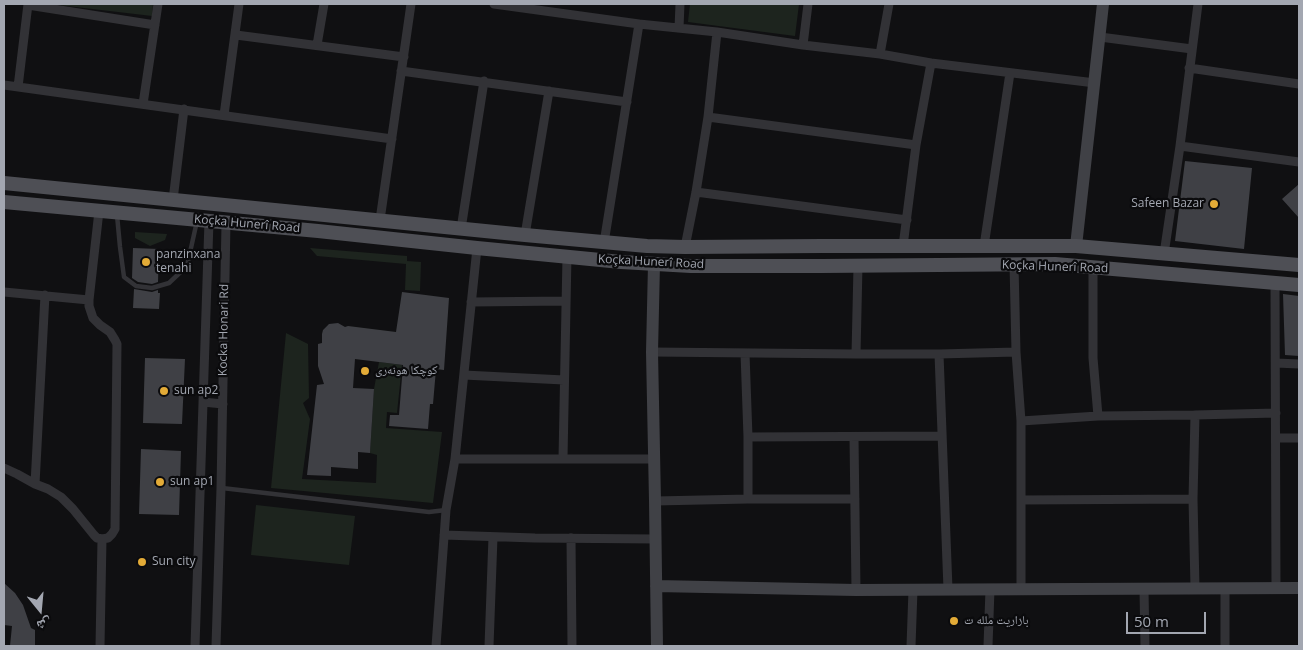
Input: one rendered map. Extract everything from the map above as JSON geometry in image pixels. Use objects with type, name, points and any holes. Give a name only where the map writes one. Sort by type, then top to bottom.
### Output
[{"type":"main road","points":[[4,183],[647,246],[1076,246],[1299,265]]},
{"type":"main road","name":"Koçka Hunerî Road","points":[[4,202],[654,264],[691,266],[1054,264],[1299,285]]},
{"type":"main road","points":[[822,246],[822,266]]},
{"type":"street","points":[[18,87],[28,4],[155,25]]},
{"type":"street","points":[[143,104],[158,4]]},
{"type":"street","points":[[224,115],[239,4]]},
{"type":"street","points":[[317,45],[324,4]]},
{"type":"street","points":[[380,220],[411,4]]},
{"type":"street","points":[[494,4],[1094,83]]},
{"type":"street","points":[[679,28],[680,4]]},
{"type":"street","points":[[803,46],[808,4]]},
{"type":"street","points":[[880,54],[889,4]]},
{"type":"street","points":[[1076,246],[1103,4]]},
{"type":"street","points":[[1164,254],[1198,4]]},
{"type":"street","points":[[604,243],[639,24]]},
{"type":"street","points":[[685,247],[708,117],[717,32]]},
{"type":"street","points":[[236,35],[404,57]]},
{"type":"street","points":[[1100,37],[1192,49]]},
{"type":"street","points":[[904,246],[916,145],[931,63]]},
{"type":"street","points":[[1189,68],[1299,84]]},
{"type":"street","points":[[401,71],[627,102]]},
{"type":"street","points":[[984,246],[1010,72]]},
{"type":"street","points":[[461,228],[484,81]]},
{"type":"street","points":[[4,85],[392,138]]},
{"type":"street","points":[[524,235],[549,91]]},
{"type":"street","points":[[174,200],[184,110]]},
{"type":"street","points":[[708,117],[916,145]]},
{"type":"street","points":[[1180,146],[1299,162]]},
{"type":"street","points":[[696,192],[907,220]]},
{"type":"street","points":[[4,468],[61,496],[94,535],[102,539],[108,538],[115,529],[117,349],[113,336],[94,318],[89,306],[99,211]]},
{"type":"street","name":"Kocka Honari Rd","points":[[195,646],[203,402],[203,220]]},
{"type":"street","name":"Kocka Honari Rd","points":[[216,646],[226,223]]},
{"type":"street","points":[[436,646],[446,510],[455,459],[477,248]]},
{"type":"street","points":[[563,458],[567,256]]},
{"type":"street","points":[[654,264],[652,352],[657,646]]},
{"type":"street","points":[[1014,264],[1016,352],[1021,421],[1021,589]]},
{"type":"street","points":[[856,354],[858,266]]},
{"type":"street","points":[[1093,267],[1093,358],[1098,416]]},
{"type":"street","points":[[1275,283],[1276,588]]},
{"type":"street","points":[[4,292],[89,300]]},
{"type":"street","points":[[35,484],[45,295]]},
{"type":"street","points":[[472,302],[566,301]]},
{"type":"street","points":[[652,352],[856,354],[1016,352]]},
{"type":"street","points":[[745,353],[748,499]]},
{"type":"street","points":[[939,354],[948,589]]},
{"type":"street","points":[[1276,363],[1299,364]]},
{"type":"street","points":[[464,376],[564,380]]},
{"type":"street","points":[[203,402],[223,404]]},
{"type":"street","points":[[1021,421],[1098,416],[1276,413]]},
{"type":"street","points":[[1195,415],[1193,499],[1195,588]]},
{"type":"street","points":[[748,437],[942,436]]},
{"type":"street","points":[[854,437],[856,590]]},
{"type":"street","points":[[1276,438],[1299,438]]},
{"type":"street","points":[[455,459],[655,459]]},
{"type":"street","points":[[655,501],[855,499]]},
{"type":"street","points":[[1021,500],[1193,499]]},
{"type":"street","points":[[444,535],[656,539]]},
{"type":"street","points":[[489,646],[493,537]]},
{"type":"street","points":[[571,538],[572,646]]},
{"type":"street","points":[[100,646],[102,539]]},
{"type":"street","points":[[656,586],[856,590],[1299,588]]},
{"type":"street","points":[[1144,588],[1145,646]]},
{"type":"street","points":[[1225,588],[1226,646]]},
{"type":"street","points":[[988,646],[990,589]]},
{"type":"street","points":[[911,646],[913,590]]},
{"type":"lane","points":[[117,213],[124,276],[136,286],[152,288],[169,283],[187,266],[203,220]]},
{"type":"lane","points":[[221,488],[429,512],[446,510]]},
{"type":"shaded area","points":[[50,4],[153,4],[152,16]]},
{"type":"shaded area","points":[[690,4],[799,4],[795,36],[688,22]]},
{"type":"shaded area","points":[[135,232],[167,234],[165,240],[150,246],[135,238]]},
{"type":"shaded area","points":[[310,248],[407,256],[407,261],[421,262],[420,291],[405,290],[406,264],[317,256]]},
{"type":"shaded area","points":[[286,333],[308,344],[309,398],[303,403],[310,419],[302,479],[376,483],[377,455],[370,453],[374,389],[379,362],[402,365],[397,413],[387,412],[386,428],[442,432],[433,503],[271,488]]},
{"type":"shaded area","points":[[256,505],[355,516],[349,565],[251,555]]},
{"type":"building","name":"Safeen Bazar","points":[[1185,161],[1252,168],[1244,249],[1175,241]]},
{"type":"building","points":[[1299,184],[1299,218],[1282,199]]},
{"type":"building","points":[[133,248],[159,249],[158,282],[152,284],[138,282],[132,278]]},
{"type":"building","points":[[134,289],[152,292],[158,290],[158,293],[160,293],[159,309],[133,308]]},
{"type":"building","points":[[402,292],[449,298],[444,370],[436,369],[433,404],[430,404],[428,429],[389,426],[390,415],[399,415],[403,365],[355,359],[353,388],[374,389],[370,453],[358,452],[358,469],[331,467],[331,476],[307,475],[317,385],[324,384],[318,366],[318,344],[322,343],[323,330],[329,324],[338,323],[345,327],[396,332]]},
{"type":"building","points":[[1283,294],[1299,296],[1299,356],[1285,355]]},
{"type":"building","name":"sun ap2","points":[[145,358],[185,359],[182,424],[143,423]]},
{"type":"building","name":"sun ap1","points":[[141,449],[181,451],[179,515],[139,514]]},
{"type":"building","points":[[4,583],[15,593],[23,605],[31,628],[35,630],[35,646],[10,646],[12,626],[4,625]]},
{"type":"place","name":"Safeen Bazar","points":[[1214,204]]},
{"type":"place","name":"panzinxana tenahi","points":[[146,262]]},
{"type":"place","name":"كوچكا هونەری","points":[[365,371]]},
{"type":"place","name":"sun ap2","points":[[164,391]]},
{"type":"place","name":"sun ap1","points":[[160,482]]},
{"type":"place","name":"Sun city","points":[[142,562]]},
{"type":"place","name":"بازاريت ملله ت","points":[[954,621]]}]
